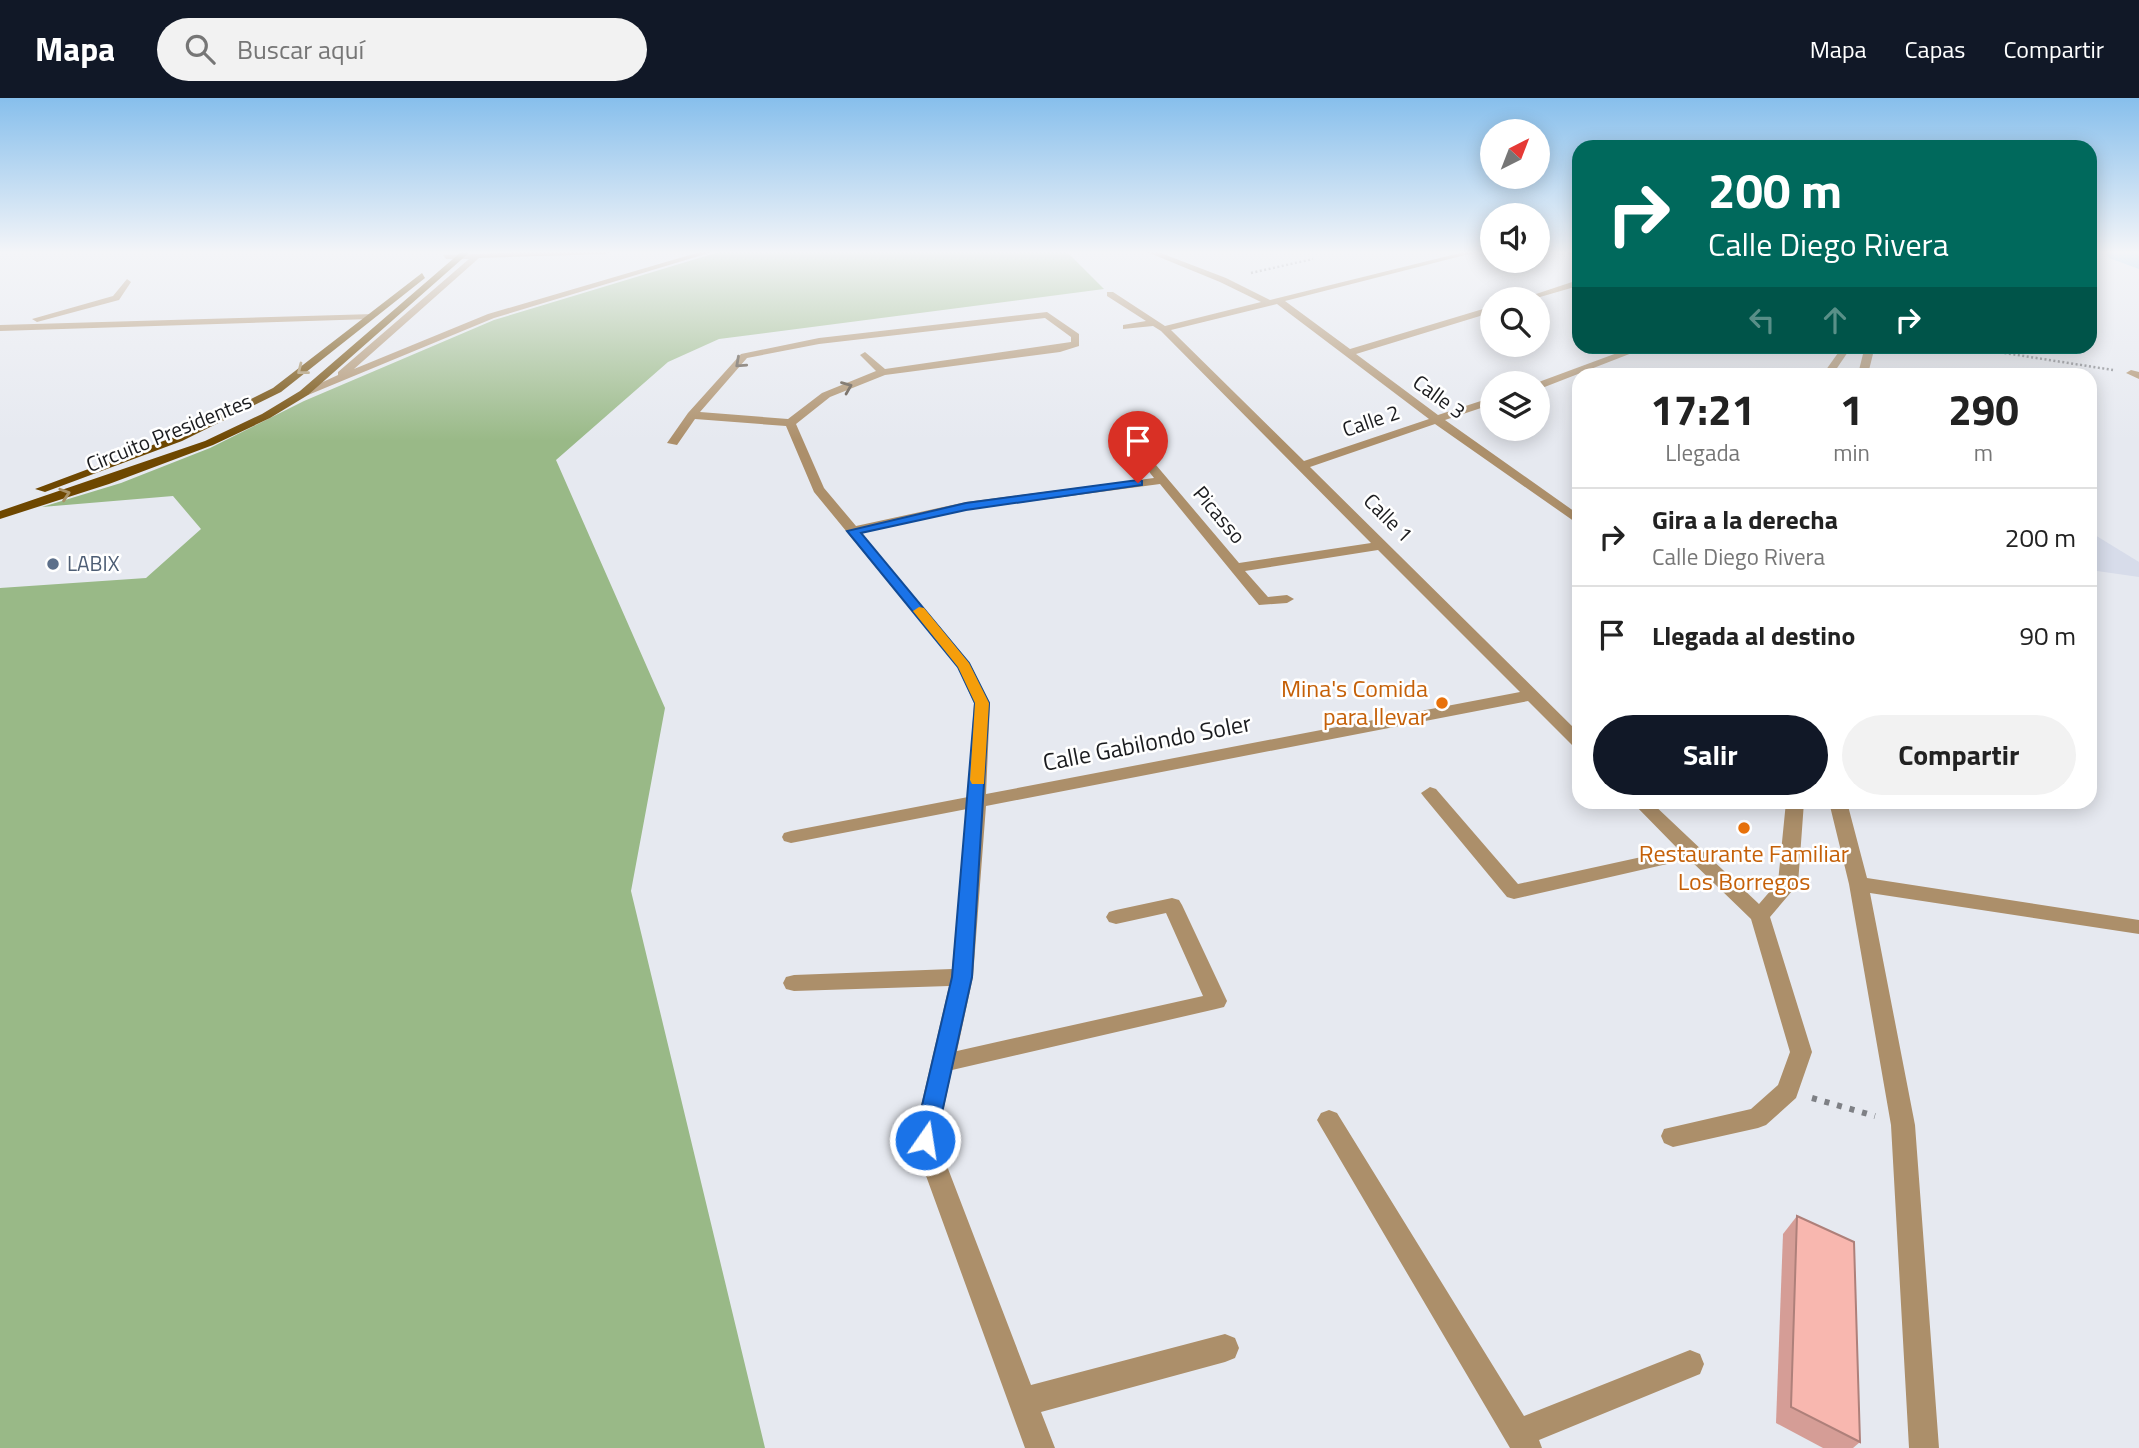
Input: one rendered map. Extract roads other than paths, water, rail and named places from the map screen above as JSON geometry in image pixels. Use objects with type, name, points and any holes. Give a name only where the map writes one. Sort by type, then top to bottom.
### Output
[{"type":"main road","name":"Circuito Presidentes","points":[[0,515],[209,443],[266,416],[304,394],[390,315]]},
{"type":"main road","name":"Circuito Presidentes","points":[[0,502],[90,473],[229,416],[277,390],[371,316]]},
{"type":"street","points":[[0,328],[55,315]]},
{"type":"street","points":[[335,382],[408,315]]},
{"type":"street","points":[[304,394],[495,315]]},
{"type":"street","points":[[673,443],[692,415],[744,356],[819,341],[1047,315],[1076,336],[1076,344],[1060,349],[883,372],[827,395],[790,423],[692,415]]},
{"type":"street","name":"Calle 1","points":[[1142,315],[1159,326],[1383,544],[1572,735]]},
{"type":"street","points":[[1126,327],[1159,326],[1212,315]]},
{"type":"street","name":"Calle 3","points":[[1293,315],[1572,516]]},
{"type":"street","points":[[1348,353],[1473,315]]},
{"type":"street","points":[[0,328],[371,316]]},
{"type":"street","points":[[1595,368],[1628,354]]},
{"type":"street","points":[[865,355],[883,372]]},
{"type":"street","points":[[1550,384],[1572,378]]},
{"type":"street","name":"Calle 2","points":[[1303,466],[1480,404]]},
{"type":"street","points":[[790,423],[818,489],[964,666],[982,703],[977,801],[962,977],[925,1140],[1040,1448]]},
{"type":"street","name":"Picasso","points":[[1141,454],[1264,602],[1287,598]]},
{"type":"street","points":[[853,531],[966,506],[1163,480]]},
{"type":"street","points":[[1236,568],[1383,544]]},
{"type":"street","name":"Calle Gabilondo Soler","points":[[791,837],[1532,695]]},
{"type":"street","points":[[1430,793],[1514,892],[1693,852]]},
{"type":"street","points":[[1648,809],[1760,916],[1801,1052],[1788,1091],[1758,1118],[1673,1136]]},
{"type":"street","points":[[1760,916],[1788,884],[1794,809]]},
{"type":"street","points":[[1840,809],[1859,884],[1903,1125],[1924,1448]]},
{"type":"street","points":[[1859,884],[2139,927]]},
{"type":"street","points":[[943,1063],[1216,1001],[1172,905],[1116,917]]},
{"type":"street","points":[[794,983],[882,982],[962,977]]},
{"type":"street","points":[[1329,1121],[1523,1441],[1689,1364]]},
{"type":"street","points":[[1023,1402],[1225,1348]]},
{"type":"place","name":"LABIX","points":[[53,564]]},
{"type":"place","name":"Mina's Comida para llevar","points":[[1442,703]]},
{"type":"place","name":"Restaurante Familiar Los Borregos","points":[[1744,828]]}]
